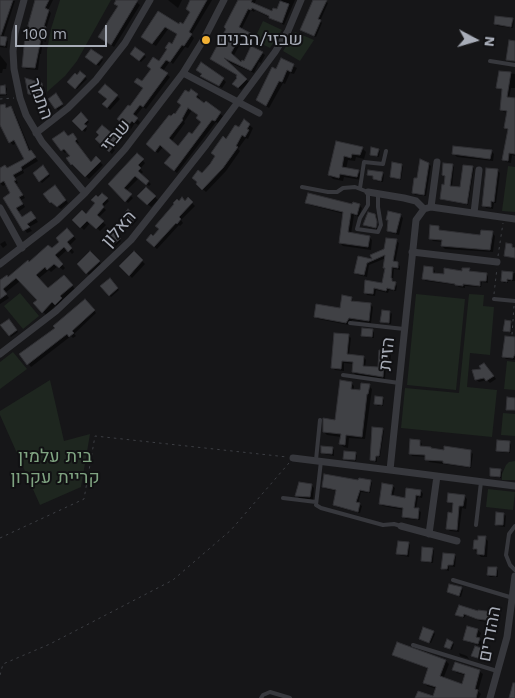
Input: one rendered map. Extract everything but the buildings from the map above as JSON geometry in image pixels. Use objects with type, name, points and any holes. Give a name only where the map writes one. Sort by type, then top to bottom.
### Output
[{"type":"street","name":"התמר","points":[[24,0],[15,33],[13,51],[14,69],[20,98],[26,115],[36,133],[85,193]]},
{"type":"street","points":[[36,133],[68,108],[96,80],[124,43],[150,0]]},
{"type":"street","name":"שבזי","points":[[0,264],[57,220],[85,193],[125,149],[183,73],[204,39],[224,0]]},
{"type":"street","name":"האלון","points":[[0,354],[56,311],[131,240],[206,145],[275,52],[288,31],[301,0]]},
{"type":"street","points":[[183,73],[259,113]]},
{"type":"street","name":"הזית","points":[[390,470],[416,220],[428,208],[437,162]]},
{"type":"street","points":[[474,213],[479,170]]},
{"type":"street","points":[[368,192],[416,201],[428,208],[515,219]]},
{"type":"street","points":[[0,208],[22,248]]},
{"type":"street","points":[[412,252],[497,262]]},
{"type":"street","points":[[293,458],[515,486]]},
{"type":"street","points":[[430,534],[437,476]]},
{"type":"street","points":[[401,526],[457,541]]},
{"type":"street","name":"ההדרים","points":[[490,698],[510,634],[515,576]]},
{"type":"lane","points":[[490,61],[515,65]]},
{"type":"lane","points":[[360,188],[364,162],[383,164],[386,151]]},
{"type":"lane","points":[[302,187],[328,192],[337,192],[349,187],[360,188],[368,192],[368,205],[360,218],[357,229],[378,232],[381,225],[378,193]]},
{"type":"lane","points":[[494,298],[515,301]]},
{"type":"lane","points":[[350,323],[404,329]]},
{"type":"lane","points":[[343,375],[399,383]]},
{"type":"lane","points":[[320,420],[316,505],[320,508],[383,525],[401,526]]},
{"type":"lane","points":[[476,525],[481,482]]},
{"type":"lane","points":[[283,498],[316,502]]},
{"type":"lane","points":[[515,526],[509,534],[506,554],[510,565],[515,570]]},
{"type":"lane","points":[[453,580],[513,598]]},
{"type":"lane","points":[[510,634],[515,639]]},
{"type":"lane","points":[[413,645],[498,672]]},
{"type":"lane","points":[[261,698],[270,692],[290,698]]},
{"type":"path","points":[[0,99],[20,98]]},
{"type":"path","points":[[515,301],[512,335],[515,335]]},
{"type":"path","points":[[0,538],[84,499],[95,436],[293,458]]},
{"type":"path","points":[[3,664],[50,644],[173,580],[231,530],[293,458]]},
{"type":"path","points":[[0,660],[3,664]]},
{"type":"path","points":[[0,675],[3,664]]},
{"type":"green space","points":[[60,0],[111,0],[77,61],[65,76],[47,92],[47,50]]},
{"type":"green space","points":[[263,21],[282,30],[270,48],[254,40]]},
{"type":"green space","points":[[295,32],[314,40],[300,61],[283,51]]},
{"type":"green space","points":[[508,166],[515,167],[515,212],[502,211]]},
{"type":"green space","points":[[20,293],[39,316],[23,329],[4,306]]},
{"type":"green space","points":[[416,294],[465,299],[456,390],[407,385]]},
{"type":"green space","points":[[469,294],[484,295],[483,306],[494,307],[490,355],[470,353],[467,387],[497,390],[492,437],[401,428],[405,388],[459,393]]},
{"type":"green space","points":[[13,352],[27,369],[0,389],[0,362]]},
{"type":"green space","points":[[507,361],[515,362],[515,390],[504,389]]},
{"type":"green space","name":"בית עלמין קריית עקרון","points":[[50,380],[64,441],[90,434],[81,487],[40,505],[0,415],[0,411]]},
{"type":"green space","points":[[503,413],[515,414],[515,436],[501,435]]},
{"type":"green space","points":[[515,461],[515,480],[502,480],[502,474],[506,465],[509,462]]},
{"type":"green space","points":[[488,489],[515,492],[513,510],[486,507]]},
{"type":"place","name":"שבזי/הבנים","points":[[206,40]]}]
